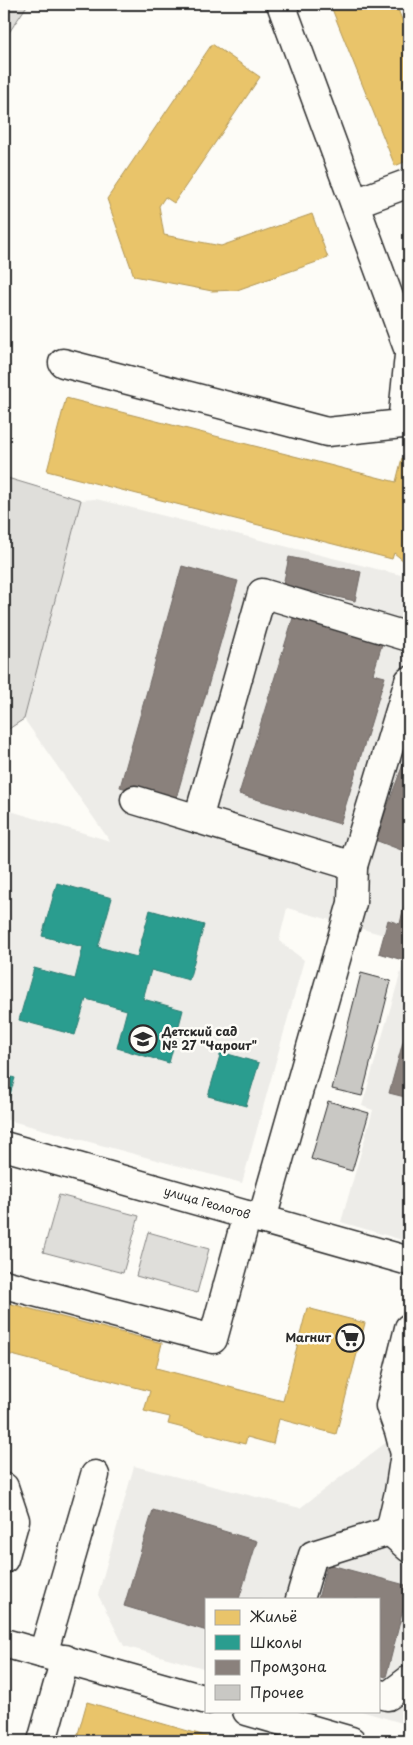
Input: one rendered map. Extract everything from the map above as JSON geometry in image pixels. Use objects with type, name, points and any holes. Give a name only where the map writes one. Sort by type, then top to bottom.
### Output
[{"type":"street","points":[[281,4],[409,351]]},
{"type":"street","points":[[355,203],[409,183]]},
{"type":"street","points":[[63,362],[327,432],[406,424],[409,355]]},
{"type":"street","points":[[198,820],[262,593],[409,637]]},
{"type":"street","points":[[4,1284],[213,1340],[255,1217],[352,903],[353,866],[409,681]]},
{"type":"street","points":[[135,800],[353,866]]},
{"type":"street","name":"улица Геологов","points":[[4,1146],[409,1261]]},
{"type":"street","points":[[300,1598],[313,1555],[399,1540],[399,1492],[406,1454],[390,1406],[409,1328]]},
{"type":"street","points":[[42,1741],[54,1657],[95,1475]]},
{"type":"street","points":[[4,1487],[15,1520],[4,1559]]},
{"type":"street","points":[[4,1642],[205,1699]]},
{"type":"street","points":[[380,1694],[388,1696],[409,1680]]},
{"type":"street","points":[[250,1712],[351,1741]]},
{"type":"shaded area","points":[[4,4],[28,4],[4,40]]},
{"type":"shaded area","points":[[4,477],[81,500],[24,719],[4,732]]},
{"type":"shaded area","points":[[96,499],[409,577],[409,1242],[341,1222],[373,1110],[362,1106],[404,961],[379,953],[384,935],[287,908],[279,941],[304,960],[242,1183],[4,1119],[4,809],[110,841],[24,719],[81,500]]},
{"type":"shaded area","points":[[59,1195],[139,1216],[123,1273],[43,1252]]},
{"type":"shaded area","points":[[148,1232],[209,1249],[197,1293],[136,1276]]},
{"type":"shaded area","points":[[409,1425],[409,1725],[364,1712],[380,1712],[380,1598],[205,1598],[205,1668],[124,1646],[98,1595],[134,1466],[300,1508]]},
{"type":"building: Жильё","points":[[330,4],[396,4],[409,38],[409,160],[395,166]]},
{"type":"building: Жильё","points":[[212,44],[260,77],[174,203],[165,197],[159,206],[164,235],[221,246],[312,214],[328,258],[237,290],[212,291],[134,276],[107,199]]},
{"type":"building: Жильё","points":[[66,398],[396,482],[402,458],[409,461],[409,565],[394,553],[392,559],[47,471]]},
{"type":"building: Жильё","points":[[4,1302],[162,1343],[156,1368],[283,1401],[307,1308],[365,1323],[336,1434],[279,1419],[273,1444],[247,1437],[245,1444],[168,1424],[170,1417],[144,1411],[150,1391],[4,1353]]},
{"type":"building: Жильё","points":[[87,1702],[223,1741],[76,1741]]},
{"type":"building: Школы","points":[[57,883],[112,898],[98,947],[137,957],[150,910],[204,925],[189,980],[151,970],[143,999],[183,1010],[169,1063],[117,1048],[127,1010],[86,999],[75,1035],[19,1020],[34,968],[75,979],[83,947],[42,936]]},
{"type":"building: Школы","points":[[221,1052],[259,1063],[246,1106],[208,1096]]},
{"type":"building: Школы","points":[[4,1075],[15,1078],[8,1101],[4,1100]]},
{"type":"building: Промзона","points":[[289,557],[361,572],[355,601],[283,585]]},
{"type":"building: Промзона","points":[[182,566],[238,581],[175,802],[120,787]]},
{"type":"building: Промзона","points":[[293,618],[382,644],[373,674],[385,677],[340,824],[239,794]]},
{"type":"building: Промзона","points":[[409,748],[409,853],[375,840]]},
{"type":"building: Промзона","points":[[404,906],[409,908],[409,962],[379,953],[388,920],[400,924]]},
{"type":"building: Промзона","points":[[409,1020],[409,1098],[389,1093]]},
{"type":"building: Промзона","points":[[153,1510],[257,1541],[239,1598],[205,1598],[205,1630],[124,1606]]},
{"type":"building: Промзона","points":[[327,1564],[409,1586],[386,1677],[380,1675],[380,1598],[318,1598]]},
{"type":"building: Прочее","points":[[361,973],[391,981],[362,1096],[332,1089]]},
{"type":"building: Прочее","points":[[328,1101],[369,1113],[352,1171],[311,1159]]},
{"type":"place","name":"Детский сад № 27 \"Чароит\"","points":[[143,1039]]},
{"type":"place","name":"Магнит","points":[[350,1338]]}]
